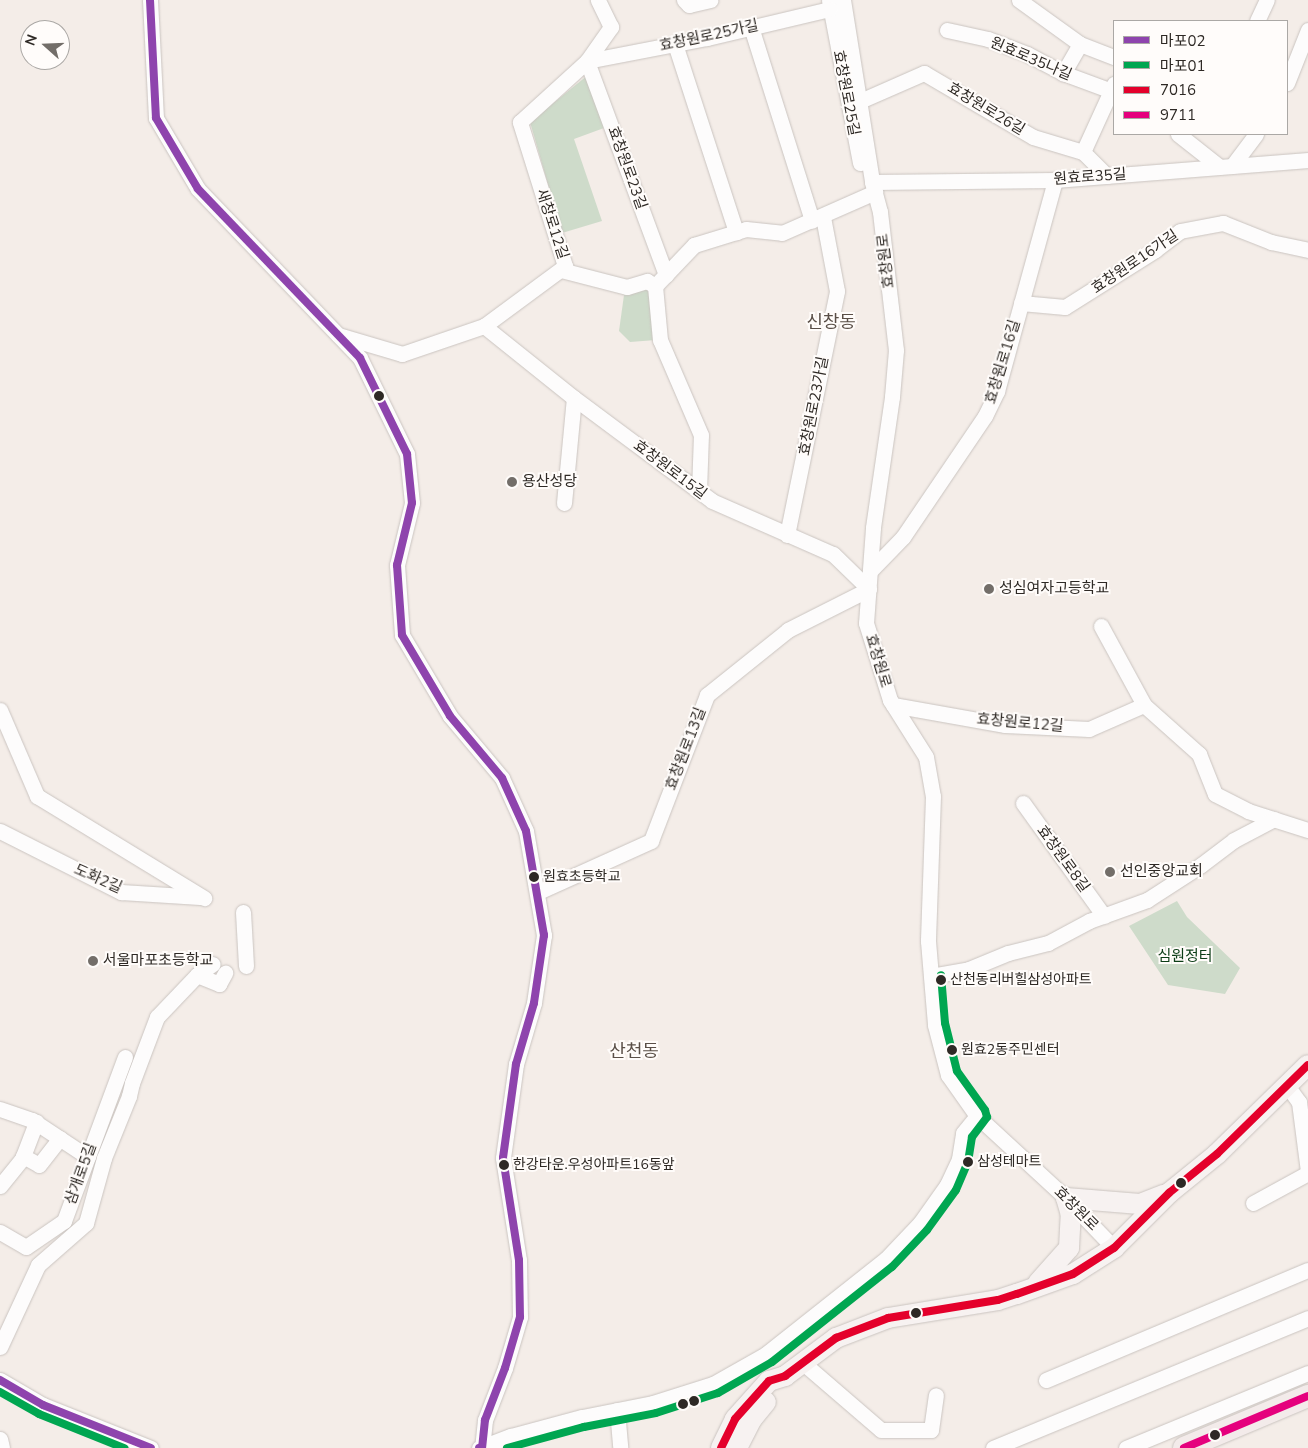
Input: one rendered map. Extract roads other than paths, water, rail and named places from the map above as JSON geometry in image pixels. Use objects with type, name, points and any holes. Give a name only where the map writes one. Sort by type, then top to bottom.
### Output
[{"type":"highway","points":[[1184,1448],[1308,1396]]},
{"type":"main road","points":[[737,1448],[752,1419],[776,1392],[785,1376],[836,1338],[888,1318],[998,1300],[1073,1274],[1114,1248],[1168,1194],[1217,1154],[1308,1066]]},
{"type":"main road","points":[[1033,1288],[1069,1248],[1072,1215],[1066,1198],[1140,1204],[1168,1194]]},
{"type":"main road","points":[[721,1448],[735,1419],[754,1395],[769,1381],[785,1376]]},
{"type":"street","points":[[150,0],[156,118],[198,189],[360,358],[407,454],[412,503],[397,565],[402,635],[450,716],[502,778],[526,831],[544,935],[534,1003],[516,1064],[503,1158],[519,1260],[520,1317],[506,1368],[485,1420],[480,1448]]},
{"type":"street","name":"새창로12길","points":[[336,334],[402,354],[484,326],[565,266],[520,122],[587,61],[611,27],[598,0]]},
{"type":"street","points":[[684,0],[689,5],[710,0]]},
{"type":"street","name":"효창원로","points":[[843,0],[874,187],[880,212],[896,350],[892,397],[873,528],[866,623],[893,705],[926,757],[933,796],[928,941],[935,1025],[948,1075],[977,1116],[1066,1198],[1114,1248]]},
{"type":"street","points":[[1019,0],[1080,44],[1113,58]]},
{"type":"street","points":[[1258,20],[1267,0]]},
{"type":"street","name":"효창원로25가길","points":[[587,61],[751,27],[829,4]]},
{"type":"street","name":"효창원로25길","points":[[829,4],[861,168],[874,187]]},
{"type":"street","points":[[751,27],[818,219]]},
{"type":"street","name":"원효로35나길","points":[[947,30],[988,39],[1028,54],[1063,73],[1113,89]]},
{"type":"street","points":[[1288,80],[1308,30]]},
{"type":"street","points":[[675,44],[736,232]]},
{"type":"street","points":[[1063,73],[1080,44]]},
{"type":"street","name":"효창원로23길","points":[[587,61],[666,275]]},
{"type":"street","name":"효창원로26길","points":[[860,101],[924,73],[1033,137],[1083,152],[1107,176]]},
{"type":"street","points":[[1083,152],[1113,89]]},
{"type":"street","points":[[1179,135],[1226,167],[1255,135]]},
{"type":"street","name":"원효로35길","points":[[874,187],[1055,180],[1308,160]]},
{"type":"street","name":"효창원로16길","points":[[871,570],[903,537],[985,416],[997,391],[1055,180]]},
{"type":"street","points":[[655,286],[694,245],[746,229],[782,233],[818,219],[874,187]]},
{"type":"street","name":"효창원로23가길","points":[[787,535],[837,291],[818,219]]},
{"type":"street","name":"효창원로16가길","points":[[1021,303],[1065,308],[1155,250],[1180,231],[1222,223],[1271,242],[1308,250]]},
{"type":"street","points":[[561,270],[628,288],[647,281],[655,286]]},
{"type":"street","points":[[655,286],[660,340],[701,434],[699,491]]},
{"type":"street","name":"효창원로15길","points":[[484,326],[574,398],[712,502],[833,554],[869,589]]},
{"type":"street","points":[[564,504],[574,398]]},
{"type":"street","name":"효창원로13길","points":[[538,892],[651,842],[707,695],[788,630],[869,589]]},
{"type":"street","points":[[1101,626],[1144,705],[1199,754],[1216,794],[1248,811],[1308,830]]},
{"type":"street","name":"효창원로12길","points":[[893,705],[1005,725],[1089,729],[1144,705]]},
{"type":"street","name":"도화2길","points":[[0,831],[121,892],[204,898],[37,796],[1,713]]},
{"type":"street","name":"효창원로8길","points":[[1022,803],[1104,916]]},
{"type":"street","points":[[931,976],[969,970],[1008,954],[1048,943],[1104,916],[1147,900],[1201,866],[1234,840],[1274,819]]},
{"type":"street","points":[[243,912],[246,966]]},
{"type":"street","points":[[2,1343],[38,1265],[86,1223],[104,1158],[130,1096],[132,1083],[157,1017],[197,975],[219,968]]},
{"type":"street","name":"삼개로5길","points":[[0,1232],[26,1247],[64,1221],[125,1057]]},
{"type":"street","points":[[1252,1203],[1308,1172],[1299,1102],[1288,1087]]},
{"type":"street","points":[[0,1109],[36,1122],[88,1157]]},
{"type":"street","points":[[480,1448],[511,1436],[582,1417],[653,1403],[713,1384],[766,1354],[879,1265],[920,1223],[947,1185],[959,1159],[963,1132],[977,1116]]},
{"type":"street","points":[[0,1186],[23,1156],[36,1122]]},
{"type":"street","points":[[23,1156],[39,1165],[60,1138]]},
{"type":"street","points":[[1046,1380],[1308,1270]]},
{"type":"street","points":[[993,1448],[1308,1318]]},
{"type":"street","points":[[802,1362],[881,1430],[931,1430],[936,1395]]},
{"type":"street","points":[[1126,1448],[1308,1373]]},
{"type":"street","points":[[0,1380],[43,1404],[151,1448]]},
{"type":"street","points":[[617,1410],[620,1448]]},
{"type":"street","points":[[0,1440],[2,1448]]},
{"type":"place","name":"용산성당","points":[[512,482]]},
{"type":"place","name":"성심여자고등학교","points":[[989,589]]},
{"type":"place","name":"선인중앙교회","points":[[1110,872]]},
{"type":"place","name":"원효초등학교","points":[[534,877]]},
{"type":"place","name":"서울마포초등학교","points":[[93,961]]},
{"type":"place","name":"산천동리버힐삼성아파트","points":[[941,980]]},
{"type":"place","name":"원효2동주민센터","points":[[952,1050]]},
{"type":"place","name":"삼성테마트","points":[[968,1162]]},
{"type":"place","name":"한강타운.우성아파트16동앞","points":[[504,1165]]},
{"type":"district","name":"신창동","points":[[831,322]]},
{"type":"district","name":"산천동","points":[[634,1051]]},
{"type":"park label","name":"심원정터","points":[[1185,957]]}]
